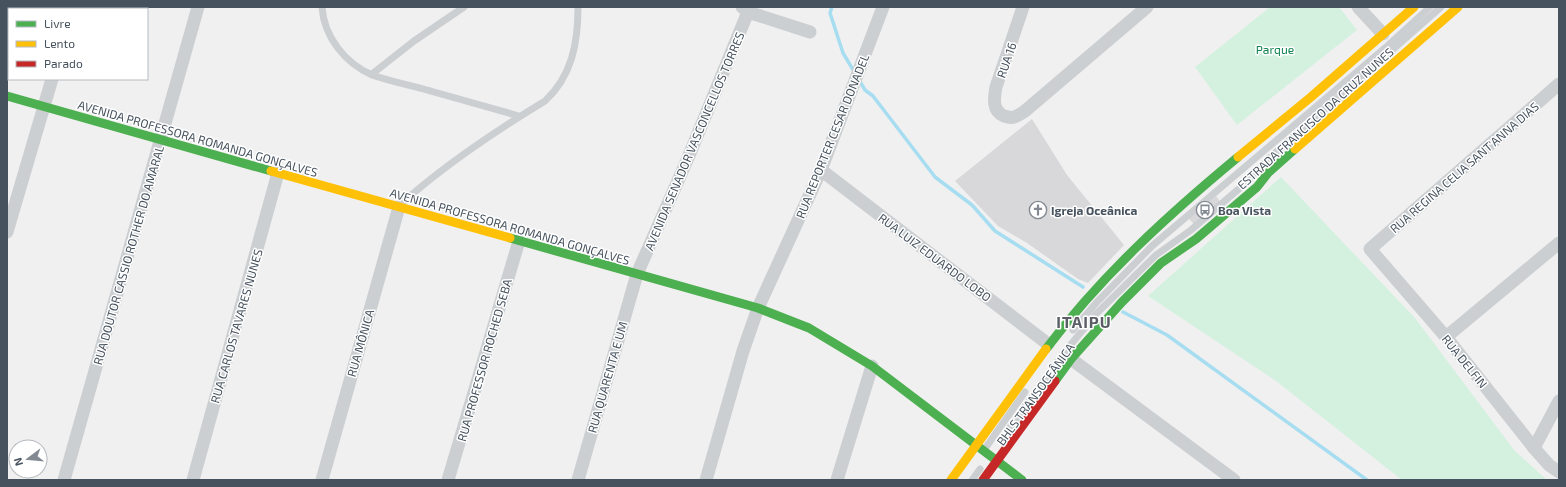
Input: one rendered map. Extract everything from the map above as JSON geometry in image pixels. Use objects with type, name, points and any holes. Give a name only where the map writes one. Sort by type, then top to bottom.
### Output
[{"type":"main road","name":"ESTRADA FRANCISCO DA CRUZ NUNES","points":[[983,480],[987,453],[1048,344],[1069,318],[1130,252],[1170,215],[1316,94],[1414,7]]},
{"type":"main road","name":"ESTRADA FRANCISCO DA CRUZ NUNES","points":[[951,480],[987,453],[1093,333],[1146,276],[1161,263],[1196,239],[1257,187],[1273,169],[1458,7]]},
{"type":"main road","name":"AVENIDA PROFESSORA ROMANDA GONÇALVES","points":[[7,96],[758,308],[809,328],[872,366],[1022,480]]},
{"type":"street","name":"RUA DOUTOR CASSIO ROTHER DO AMARAL","points":[[64,480],[198,7]]},
{"type":"street","name":"RUA REPORTER CESAR DONADEL","points":[[706,480],[743,351],[758,308],[821,170],[883,7]]},
{"type":"street","name":"RUA 16","points":[[1024,7],[996,87],[995,104],[999,112],[1012,118],[1025,111],[1147,7]]},
{"type":"street","points":[[1358,7],[1383,34]]},
{"type":"street","points":[[747,9],[810,32]]},
{"type":"street","name":"AVENIDA SENADOR VASCONCELLOS TORRES","points":[[636,274],[688,158],[747,9]]},
{"type":"street","points":[[7,232],[52,80]]},
{"type":"street","name":"RUA REGINA CELIA SANT'ANNA DIAS","points":[[1370,249],[1559,84]]},
{"type":"street","name":"RUA LUIZ EDUARDO LOBO","points":[[821,170],[1048,344]]},
{"type":"street","name":"RUA CARLOS TAVARES NUNES","points":[[193,480],[278,173]]},
{"type":"street","name":"RUA MÔNICA","points":[[322,480],[399,207]]},
{"type":"street","name":"RUA PROFESSOR ROCHED SEBA","points":[[448,480],[519,240]]},
{"type":"street","points":[[1446,337],[1559,243]]},
{"type":"street","name":"RUA DELFIN","points":[[1370,249],[1446,337],[1534,448],[1549,465],[1559,472]]},
{"type":"street","name":"RUA QUARENTA E UM","points":[[578,480],[636,274]]},
{"type":"street","points":[[1071,359],[1234,480]]},
{"type":"street","points":[[837,480],[872,366]]},
{"type":"street","points":[[1534,448],[1559,401]]},
{"type":"lane","points":[[322,7],[327,31],[334,43],[344,56],[372,74],[519,116]]},
{"type":"lane","points":[[372,74],[414,41],[464,7]]},
{"type":"lane","points":[[399,207],[430,180],[519,116],[545,100],[562,81],[570,64],[574,51],[578,7]]},
{"type":"lane","name":"BHLS TRANSOCEÂNICA","points":[[1068,335],[1097,302],[1152,246],[1373,58],[1430,7]]},
{"type":"lane","name":"BHLS TRANSOCEÂNICA","points":[[1003,437],[1063,354],[1096,314],[1138,271],[1156,255],[1191,230],[1254,176],[1267,160],[1441,7]]},
{"type":"lane","name":"BHLS TRANSOCEÂNICA","points":[[972,480],[1027,389]]},
{"type":"green space","name":"Parque","points":[[1270,7],[1339,7],[1357,30],[1237,125],[1195,67]]},
{"type":"green space","points":[[1281,177],[1415,318],[1514,450],[1547,480],[1402,480],[1276,381],[1148,296]]},
{"type":"building","name":"Igreja Oceânica","points":[[1032,119],[1067,175],[1124,245],[1088,283],[1078,279],[1027,243],[998,226],[955,181]]},
{"type":"building","name":"Boa Vista","points":[[1216,196],[1220,201],[1194,224],[1189,219]]},
{"type":"waterway","points":[[832,7],[830,13],[843,53],[855,73]]},
{"type":"waterway","points":[[859,80],[865,90],[873,96],[935,177],[972,205],[995,231],[1083,287]]},
{"type":"waterway","points":[[1123,312],[1167,335],[1367,480]]},
{"type":"traffic: fast","points":[[7,96],[271,171]]},
{"type":"traffic: fast","points":[[1055,381],[1071,359],[1122,302],[1161,263],[1196,239],[1257,187],[1268,173],[1295,149]]},
{"type":"traffic: fast","points":[[1046,349],[1067,322],[1112,271],[1186,201],[1238,157]]},
{"type":"traffic: fast","points":[[510,238],[758,308],[809,328],[872,366],[1022,480]]},
{"type":"traffic: slow","points":[[1238,157],[1311,97],[1414,7]]},
{"type":"traffic: slow","points":[[1295,149],[1458,7]]},
{"type":"traffic: slow","points":[[271,171],[510,238]]},
{"type":"traffic: slow","points":[[951,480],[1046,349]]},
{"type":"traffic: jam","points":[[983,480],[1055,381]]},
{"type":"place","name":"Igreja Oceânica","points":[[1038,210]]},
{"type":"place","name":"Boa Vista","points":[[1205,210]]},
{"type":"district","name":"ITAIPU","points":[[1084,321]]}]
